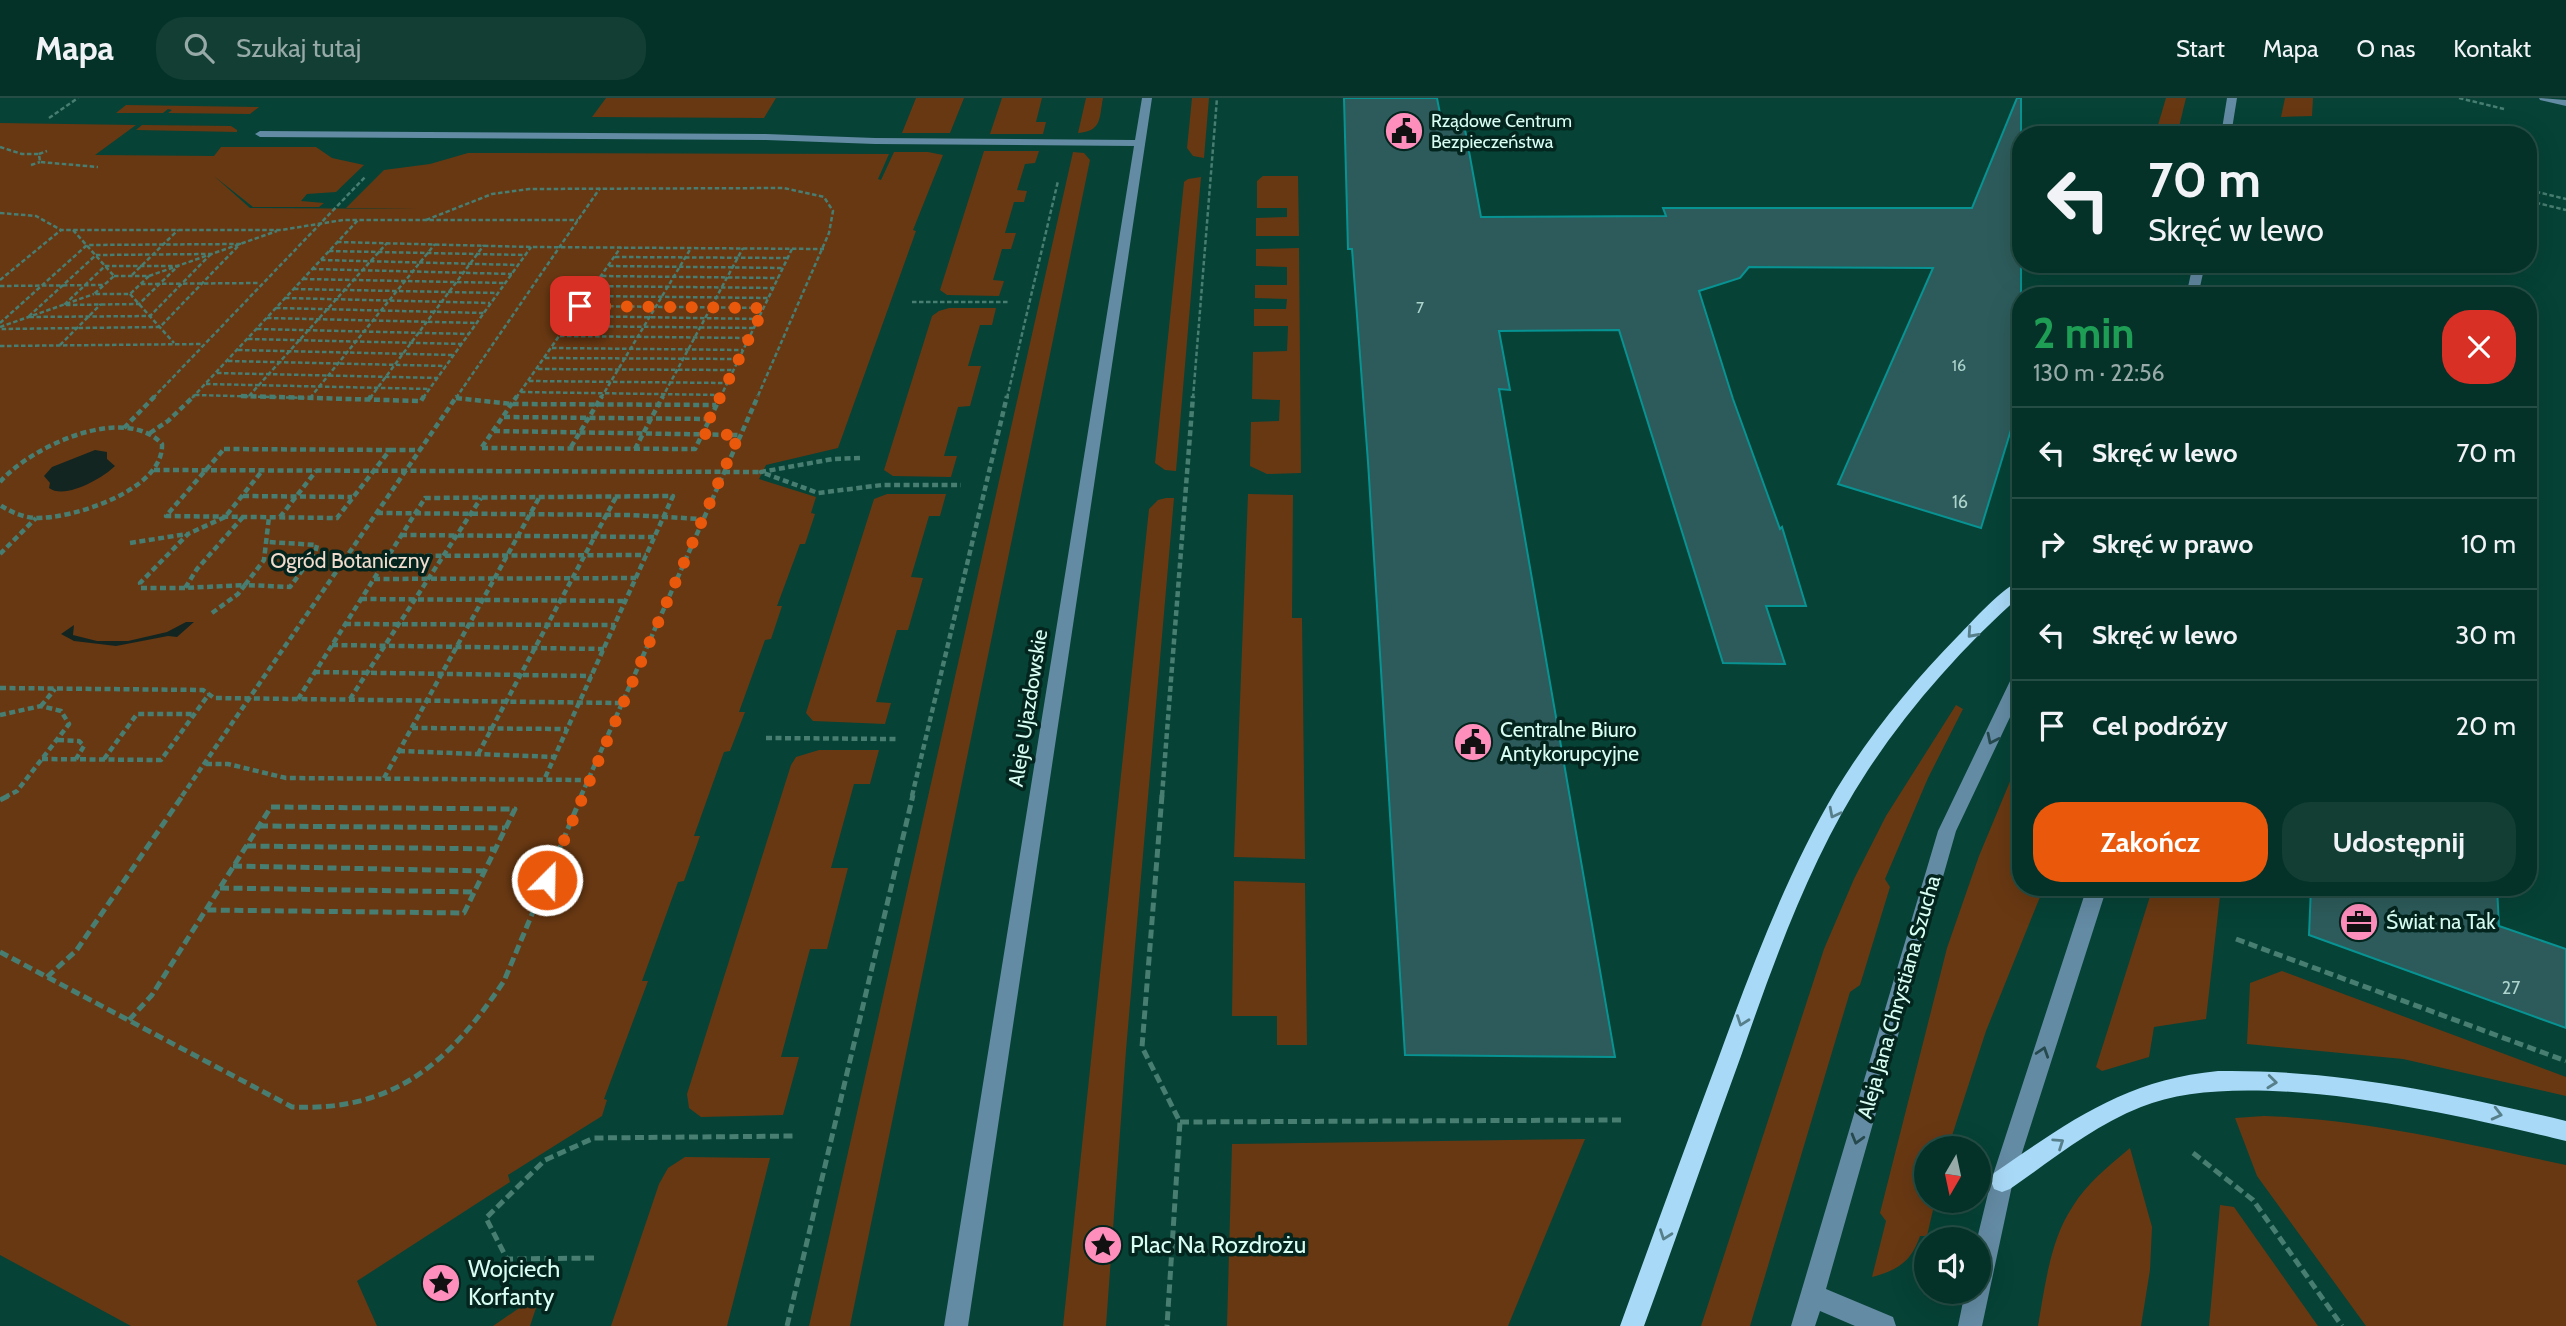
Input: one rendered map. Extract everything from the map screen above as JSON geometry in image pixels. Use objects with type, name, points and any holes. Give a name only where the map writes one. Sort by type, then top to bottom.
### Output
[{"type":"main road","points":[[1632,1326],[1764,961],[1844,794],[1895,718],[1987,616],[2012,594]]},
{"type":"main road","points":[[2002,1181],[2106,1114],[2139,1098],[2196,1084],[2256,1080],[2333,1088],[2443,1102],[2566,1131]]},
{"type":"street","name":"Aleje Ujazdowskie","points":[[956,1326],[1147,98]]},
{"type":"street","points":[[2227,126],[2232,98]]},
{"type":"street","points":[[2544,98],[2566,103]]},
{"type":"street","points":[[260,134],[766,136],[1140,143]]},
{"type":"street","name":"Aleja Jana Chrystiana Szucha","points":[[1803,1326],[1947,831],[2012,696]]},
{"type":"street","points":[[1991,1230],[2002,1181],[2094,896]]},
{"type":"street","points":[[1812,1295],[1884,1326]]},
{"type":"street","points":[[1970,1326],[1975,1304]]},
{"type":"path","points":[[50,118],[78,98]]},
{"type":"path","points":[[1167,1326],[1180,1122],[1142,1047],[1217,98]]},
{"type":"path","points":[[0,147],[22,154],[47,151]]},
{"type":"path","points":[[39,154],[40,162]]},
{"type":"path","points":[[31,165],[40,162],[98,167]]},
{"type":"path","points":[[788,1326],[1058,180]]},
{"type":"path","points":[[47,977],[76,951],[600,188]]},
{"type":"path","points":[[0,952],[292,1107],[313,1110],[355,1105],[411,1081],[443,1058],[492,1002],[504,981],[701,519],[824,249],[834,220],[834,211],[824,198],[812,192],[784,188],[509,190],[426,220]]},
{"type":"path","points":[[2537,192],[2566,199]]},
{"type":"path","points":[[2537,203],[2566,210]]},
{"type":"path","points":[[124,428],[332,209]]},
{"type":"path","points":[[0,213],[36,216],[61,230],[281,230],[358,220],[578,220]]},
{"type":"path","points":[[150,433],[168,421],[195,396],[358,220]]},
{"type":"path","points":[[0,280],[61,230]]},
{"type":"path","points":[[73,230],[114,276]]},
{"type":"path","points":[[131,276],[178,230]]},
{"type":"path","points":[[94,294],[114,276],[149,276],[281,230]]},
{"type":"path","points":[[337,242],[531,247],[824,249]]},
{"type":"path","points":[[248,397],[387,243]]},
{"type":"path","points":[[0,326],[87,245],[240,244]]},
{"type":"path","points":[[0,326],[160,327],[240,244]]},
{"type":"path","points":[[310,398],[435,244]]},
{"type":"path","points":[[368,399],[484,245]]},
{"type":"path","points":[[195,396],[422,401],[531,247]]},
{"type":"path","points":[[621,247],[482,448],[695,449],[792,249]]},
{"type":"path","points":[[570,448],[691,248]]},
{"type":"path","points":[[635,449],[743,248]]},
{"type":"path","points":[[328,251],[525,255]]},
{"type":"path","points":[[28,317],[96,255],[211,254]]},
{"type":"path","points":[[28,317],[150,316],[211,254]]},
{"type":"path","points":[[615,257],[788,258]]},
{"type":"path","points":[[320,260],[518,265]]},
{"type":"path","points":[[64,305],[105,266],[178,265]]},
{"type":"path","points":[[64,305],[139,304],[178,265]]},
{"type":"path","points":[[608,267],[783,268]]},
{"type":"path","points":[[312,269],[512,274]]},
{"type":"path","points":[[0,326],[94,294],[131,294],[149,276]]},
{"type":"path","points":[[601,276],[778,278]]},
{"type":"path","points":[[302,279],[505,284]]},
{"type":"path","points":[[141,284],[261,283]]},
{"type":"path","points":[[0,286],[104,285]]},
{"type":"path","points":[[594,286],[774,288]]},
{"type":"path","points":[[294,289],[498,293]]},
{"type":"path","points":[[131,294],[175,344]]},
{"type":"path","points":[[587,296],[768,298]]},
{"type":"path","points":[[284,298],[491,303]]},
{"type":"path","points":[[912,302],[1008,302]]},
{"type":"path","points":[[59,345],[102,304]]},
{"type":"path","points":[[580,306],[764,308]]},
{"type":"path","points":[[276,308],[484,313]]},
{"type":"path","points":[[573,316],[758,319]]},
{"type":"path","points":[[266,318],[477,323]]},
{"type":"path","points":[[566,326],[754,328]]},
{"type":"path","points":[[256,329],[469,334]]},
{"type":"path","points":[[559,337],[749,338]]},
{"type":"path","points":[[247,339],[462,344]]},
{"type":"path","points":[[0,346],[204,344]]},
{"type":"path","points":[[551,348],[743,350]]},
{"type":"path","points":[[237,350],[454,355]]},
{"type":"path","points":[[544,358],[739,359]]},
{"type":"path","points":[[227,361],[446,366]]},
{"type":"path","points":[[537,369],[733,370]]},
{"type":"path","points":[[216,373],[438,377]]},
{"type":"path","points":[[528,381],[727,383]]},
{"type":"path","points":[[205,384],[430,389]]},
{"type":"path","points":[[520,392],[721,395]]},
{"type":"path","points":[[456,398],[512,404],[716,405]]},
{"type":"path","points":[[503,417],[709,419]]},
{"type":"path","points":[[0,482],[23,459],[61,439],[94,431],[124,428],[150,433],[159,439],[163,448],[162,459],[154,470],[124,493],[103,503],[57,516],[37,517],[16,515],[0,505]]},
{"type":"path","points":[[494,431],[739,435]]},
{"type":"path","points":[[390,450],[337,518],[166,516],[224,449],[420,450]]},
{"type":"path","points":[[154,470],[722,473],[761,472],[819,461],[860,458]]},
{"type":"path","points":[[0,470],[9,471]]},
{"type":"path","points":[[130,543],[188,534],[225,517],[263,471]]},
{"type":"path","points":[[280,517],[316,471]]},
{"type":"path","points":[[761,472],[818,493],[882,485],[961,485]]},
{"type":"path","points":[[242,496],[352,497]]},
{"type":"path","points":[[298,699],[425,498],[673,496],[544,780]]},
{"type":"path","points":[[383,779],[539,497]]},
{"type":"path","points":[[478,754],[616,497]]},
{"type":"path","points":[[350,700],[481,498]]},
{"type":"path","points":[[377,513],[607,514],[701,519]]},
{"type":"path","points":[[0,554],[37,517]]},
{"type":"path","points":[[185,588],[197,569],[243,517]]},
{"type":"path","points":[[212,613],[239,594],[264,563],[269,542],[265,533],[269,517]]},
{"type":"path","points":[[188,534],[140,583],[141,588],[245,585],[290,587],[316,552],[317,545],[269,542]]},
{"type":"path","points":[[401,535],[654,537]]},
{"type":"path","points":[[388,555],[646,555]]},
{"type":"path","points":[[374,579],[636,578]]},
{"type":"path","points":[[361,599],[626,601]]},
{"type":"path","points":[[345,624],[615,625]]},
{"type":"path","points":[[332,645],[604,649]]},
{"type":"path","points":[[314,672],[592,676]]},
{"type":"path","points":[[0,688],[204,690],[214,698],[621,703]]},
{"type":"path","points":[[41,706],[56,688]]},
{"type":"path","points":[[42,759],[161,760],[209,694]]},
{"type":"path","points":[[0,715],[41,706],[61,711],[69,723],[17,791],[0,800]]},
{"type":"path","points":[[104,759],[137,714],[195,714]]},
{"type":"path","points":[[412,728],[567,729]]},
{"type":"path","points":[[766,738],[897,739]]},
{"type":"path","points":[[57,740],[79,741],[83,746],[76,759]]},
{"type":"path","points":[[399,751],[555,757]]},
{"type":"path","points":[[205,764],[228,764],[286,778],[589,780]]},
{"type":"path","points":[[128,1020],[152,995],[271,807],[515,809],[464,913],[206,910]]},
{"type":"path","points":[[259,826],[505,828]]},
{"type":"path","points":[[246,846],[495,849]]},
{"type":"path","points":[[233,866],[484,871]]},
{"type":"path","points":[[219,888],[474,892]]},
{"type":"path","points":[[2236,939],[2566,1061]]},
{"type":"path","points":[[1180,1122],[1622,1120]]},
{"type":"path","points":[[594,1258],[507,1259],[486,1218],[545,1160],[594,1138],[796,1136]]},
{"type":"path","points":[[2193,1153],[2253,1200],[2342,1326]]},
{"type":"green space","points":[[606,98],[776,98],[764,118],[592,117]]},
{"type":"green space","points":[[916,98],[964,98],[950,133],[902,133]]},
{"type":"green space","points":[[1002,98],[1042,98],[1036,122],[1046,122],[1043,134],[990,134]]},
{"type":"green space","points":[[1086,98],[1103,98],[1100,118],[1091,130],[1078,133]]},
{"type":"green space","points":[[1192,98],[1209,98],[1204,158],[1193,156],[1187,148]]},
{"type":"green space","points":[[2166,98],[2186,98],[2179,126],[2158,126]]},
{"type":"green space","points":[[2285,98],[2313,98],[2312,116],[2281,117]]},
{"type":"green space","points":[[126,105],[259,107],[250,114],[168,113],[172,110],[168,109],[163,113],[116,113]]},
{"type":"green space","name":"Ogród Botaniczny","points":[[0,123],[136,125],[95,155],[214,156],[221,147],[316,147],[332,158],[364,165],[336,192],[307,194],[301,201],[324,203],[319,207],[253,207],[214,176],[250,208],[416,209],[346,208],[384,170],[430,164],[468,153],[889,154],[878,179],[881,180],[894,152],[943,155],[913,230],[916,231],[838,448],[766,465],[759,479],[816,497],[811,513],[815,514],[805,544],[800,544],[777,606],[782,606],[771,639],[765,640],[739,712],[745,712],[730,751],[724,752],[694,836],[700,836],[684,881],[678,882],[642,981],[648,981],[604,1099],[607,1100],[602,1116],[508,1175],[510,1182],[357,1281],[377,1326],[131,1326],[0,1255]]},
{"type":"green space","points":[[142,125],[231,126],[237,132],[136,130]]},
{"type":"green space","points":[[984,151],[1039,151],[1035,163],[1025,164],[1017,190],[1027,191],[1024,202],[1014,202],[1005,233],[1016,233],[1011,249],[1002,249],[993,280],[1004,281],[999,296],[947,295],[940,290]]},
{"type":"green space","points":[[1073,152],[1084,153],[1090,160],[850,1326],[809,1326]]},
{"type":"green space","points":[[1263,176],[1298,176],[1299,236],[1256,236],[1256,218],[1287,217],[1287,208],[1257,208],[1257,181]]},
{"type":"green space","points":[[1201,177],[1176,471],[1165,470],[1155,463],[1184,182]]},
{"type":"green space","points":[[1299,248],[1301,473],[1267,474],[1250,466],[1251,422],[1279,421],[1280,400],[1252,399],[1253,352],[1287,351],[1288,326],[1254,326],[1254,309],[1286,309],[1287,299],[1255,298],[1255,285],[1287,285],[1287,267],[1256,266],[1256,249]]},
{"type":"green space","points":[[949,308],[996,308],[992,325],[980,325],[968,366],[981,366],[970,406],[958,407],[944,456],[957,456],[951,477],[893,476],[884,470],[932,316]]},
{"type":"green space","points":[[887,494],[946,494],[940,516],[929,516],[911,577],[923,578],[908,630],[897,630],[876,702],[891,703],[885,724],[813,721],[806,713],[874,499]]},
{"type":"green space","points":[[1248,494],[1293,495],[1292,618],[1302,618],[1305,859],[1234,857]]},
{"type":"green space","points":[[1174,498],[1126,1050],[1106,1326],[1063,1326],[1149,509],[1158,500]]},
{"type":"green space","points":[[1956,705],[1963,709],[1928,778],[1885,879],[1890,887],[1860,985],[1850,992],[1750,1326],[1701,1326],[1824,949],[1854,879],[1886,816]]},
{"type":"green space","points":[[819,750],[879,750],[870,784],[854,784],[831,868],[848,868],[827,949],[810,949],[781,1057],[799,1057],[783,1115],[701,1117],[689,1108],[687,1094],[791,765],[796,757]]},
{"type":"green space","points":[[2012,777],[2012,896],[2040,896],[1986,1031],[1952,1136],[1914,1136],[1914,1213],[1932,1213],[1929,1227],[1914,1227],[1914,1248],[1908,1259],[1896,1268],[1872,1277],[1886,1221],[1880,1213],[1947,948],[1979,856]]},
{"type":"green space","points":[[1234,881],[1305,883],[1307,1045],[1277,1045],[1277,1016],[1232,1016]]},
{"type":"green space","points":[[2150,896],[2220,896],[2206,1019],[2154,1027],[2149,1057],[2102,1071],[2096,1067]]},
{"type":"green space","points":[[2282,971],[2566,1077],[2566,1096],[2403,1059],[2247,1044],[2250,983]]},
{"type":"green space","points":[[2264,1116],[2378,1127],[2566,1165],[2566,1326],[2366,1326],[2257,1176],[2235,1118]]},
{"type":"green space","points":[[1585,1139],[1508,1326],[1227,1326],[1232,1144]]},
{"type":"green space","points":[[2130,1148],[2152,1227],[2150,1270],[2141,1326],[2038,1326],[2054,1248],[2065,1219],[2085,1190]]},
{"type":"green space","points":[[685,1157],[770,1158],[727,1326],[611,1326],[659,1184],[668,1168]]},
{"type":"green space","points":[[2220,1205],[2234,1207],[2318,1326],[2209,1326]]},
{"type":"green space","points":[[541,1293],[530,1326],[493,1326]]},
{"type":"water","points":[[95,450],[107,452],[107,459],[115,466],[84,486],[64,491],[49,488],[50,483],[44,476],[52,467]]},
{"type":"water","points":[[186,622],[194,622],[177,637],[168,636],[116,646],[74,641],[61,634],[74,625],[73,635],[97,641],[128,641],[167,632]]},
{"type":"building","points":[[1344,98],[1437,98],[1442,124],[1464,124],[1481,217],[1666,216],[1663,208],[1972,208],[2017,98],[2021,98],[2021,126],[2012,126],[2012,273],[2021,273],[2021,287],[2012,287],[2012,426],[1981,528],[1838,484],[1933,268],[1749,267],[1740,278],[1699,291],[1733,399],[1780,529],[1782,527],[1806,606],[1766,606],[1785,664],[1723,663],[1619,330],[1499,331],[1510,390],[1499,389],[1615,1057],[1405,1055],[1368,462],[1352,249],[1348,249]]},
{"type":"building","points":[[2311,896],[2497,896],[2499,926],[2566,949],[2566,1028],[2309,935]]},
{"type":"place","name":"Rządowe Centrum Bezpieczeństwa","points":[[1404,131]]},
{"type":"place","name":"Centralne Biuro Antykorupcyjne","points":[[1473,742]]},
{"type":"place","name":"Świat na Tak","points":[[2359,922]]},
{"type":"place","name":"Plac Na Rozdrożu","points":[[1103,1245]]},
{"type":"place","name":"Wojciech Korfanty","points":[[441,1283]]},
{"type":"route","points":[[547,880],[621,703],[739,435],[702,434],[764,308],[580,306]]}]
